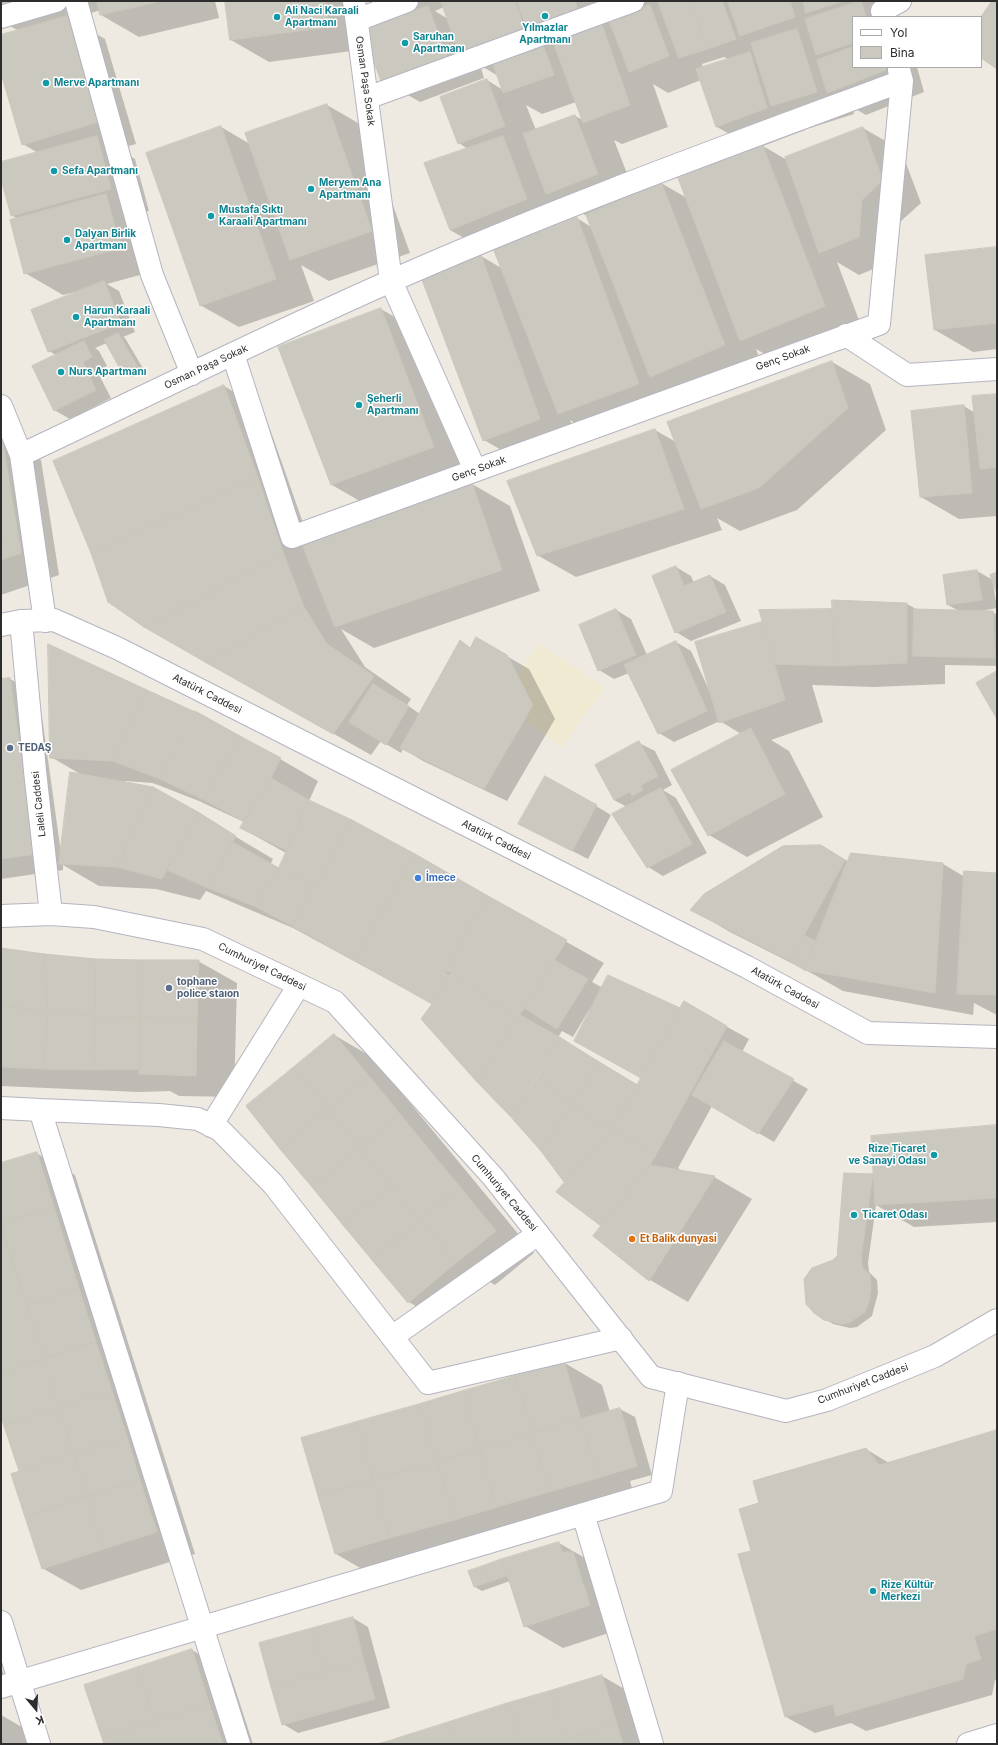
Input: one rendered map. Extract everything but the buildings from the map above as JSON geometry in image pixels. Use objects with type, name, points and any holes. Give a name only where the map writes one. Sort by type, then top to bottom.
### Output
[{"type":"street","points":[[1,17],[56,1]]},
{"type":"street","points":[[76,1],[152,275],[192,374]]},
{"type":"street","points":[[355,10],[407,1]]},
{"type":"street","points":[[367,98],[633,1]]},
{"type":"street","name":"Osman Paşa Sokak","points":[[355,10],[391,281],[475,470]]},
{"type":"street","points":[[391,281],[628,183],[900,74]]},
{"type":"street","name":"Genç Sokak","points":[[233,354],[292,537],[879,324],[900,74]]},
{"type":"street","name":"Osman Paşa Sokak","points":[[21,455],[391,281]]},
{"type":"street","points":[[846,335],[907,374],[997,369]]},
{"type":"street","points":[[1,406],[21,455],[45,621]]},
{"type":"street","name":"Atatürk Caddesi","points":[[11,623],[54,620],[117,648],[747,967],[868,1033],[997,1037]]},
{"type":"street","name":"Laleli Caddesi","points":[[11,623],[35,771],[51,914]]},
{"type":"street","name":"Cumhuriyet Caddesi","points":[[1,916],[51,914],[94,916],[204,939],[334,1002],[493,1177],[651,1377],[786,1411],[827,1400],[935,1356],[997,1320]]},
{"type":"street","points":[[212,1126],[299,985]]},
{"type":"street","points":[[1,1108],[159,1115],[198,1120],[220,1130],[273,1184],[428,1383],[621,1338]]},
{"type":"street","points":[[40,1110],[204,1627],[239,1744]]},
{"type":"street","points":[[392,1337],[538,1234]]},
{"type":"street","points":[[10,1684],[661,1491],[678,1383]]},
{"type":"street","points":[[583,1514],[652,1744]]},
{"type":"street","points":[[1,1622],[10,1684],[39,1744]]},
{"type":"street","points":[[968,1744],[997,1735]]},
{"type":"shaded area","points":[[539,643],[604,688],[562,747],[498,702]]},
{"type":"place","name":"Yılmazlar Apartmanı","points":[[545,16]]},
{"type":"place","name":"Ali Naci Karaali Apartmanı","points":[[277,17]]},
{"type":"place","name":"Saruhan Apartmanı","points":[[405,43]]},
{"type":"place","name":"Merve Apartmanı","points":[[46,83]]},
{"type":"place","name":"Sefa Apartmanı","points":[[54,171]]},
{"type":"place","name":"Meryem Ana Apartmanı","points":[[311,189]]},
{"type":"place","name":"Mustafa Sıktı Karaali Apartmanı","points":[[211,216]]},
{"type":"place","name":"Dalyan Birlik Apartmanı","points":[[67,240]]},
{"type":"place","name":"Harun Karaali Apartmanı","points":[[76,317]]},
{"type":"place","name":"Nurs Apartmanı","points":[[61,372]]},
{"type":"place","name":"Şeherli Apartmanı","points":[[359,405]]},
{"type":"place","name":"TEDAŞ","points":[[10,748]]},
{"type":"place","name":"İmece","points":[[418,878]]},
{"type":"place","name":"tophane police staıon","points":[[169,988]]},
{"type":"place","name":"Rize Ticaret ve Sanayi Odası","points":[[934,1155]]},
{"type":"place","name":"Ticaret Odası","points":[[854,1215]]},
{"type":"place","name":"Et Balik dunyasi","points":[[632,1239]]},
{"type":"place","name":"Rize Kültür Merkezi","points":[[873,1591]]}]
